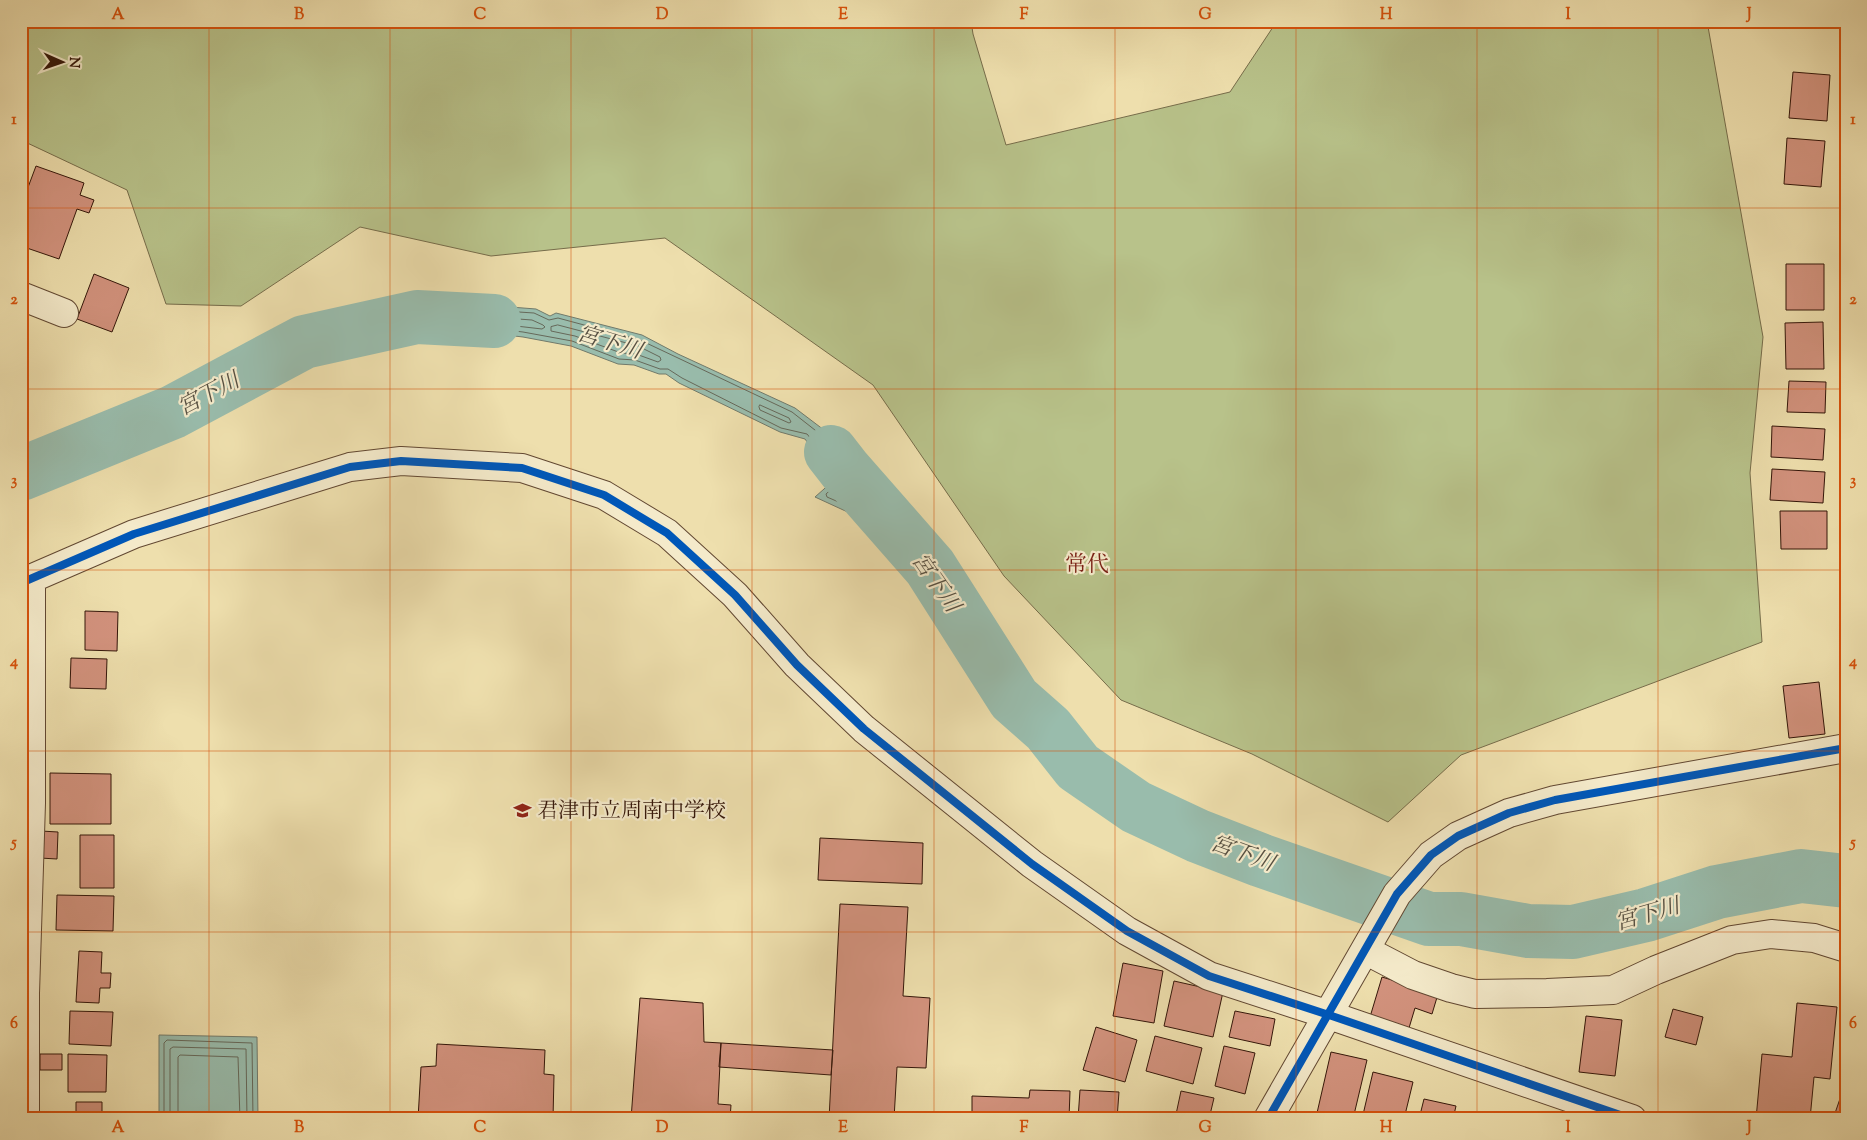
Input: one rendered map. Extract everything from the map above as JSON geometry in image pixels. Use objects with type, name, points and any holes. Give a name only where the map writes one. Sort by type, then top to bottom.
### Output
[{"type":"street","points":[[21,296],[64,313]]},
{"type":"street","points":[[25,1119],[23,993],[26,803],[26,581],[134,534],[350,467],[401,461],[522,468],[604,495],[668,533],[735,595],[797,666],[864,729],[1032,864],[1127,930],[1209,976],[1632,1119]]},
{"type":"street","points":[[1268,1119],[1397,894],[1431,855],[1458,836],[1509,813],[1555,800],[1846,748]]},
{"type":"street","points":[[1367,946],[1413,975],[1475,994],[1613,990],[1656,970],[1732,940],[1771,934],[1814,938],[1846,948]]},
{"type":"green space","points":[[21,21],[971,21],[973,34],[1006,145],[1230,92],[1277,21],[1707,21],[1763,337],[1750,473],[1762,642],[1461,755],[1388,822],[1252,754],[1121,700],[1004,576],[873,385],[665,238],[491,256],[360,227],[241,306],[166,304],[127,190],[21,140]]},
{"type":"water","points":[[420,300],[536,309],[550,316],[556,313],[642,335],[678,354],[795,408],[824,430],[836,446],[854,462],[861,460],[873,475],[881,478],[889,500],[865,520],[815,497],[833,481],[827,469],[805,439],[780,432],[679,383],[666,374],[659,374],[634,365],[618,364],[571,346],[523,337],[421,325]]},
{"type":"water","points":[[1438,897],[1483,911],[1527,919],[1598,916],[1608,922],[1619,918],[1621,927],[1618,934],[1572,942],[1531,942],[1513,938],[1464,921],[1455,923],[1451,928],[1418,921]]},
{"type":"water","points":[[159,1035],[257,1037],[258,1119],[159,1119]]},
{"type":"building","points":[[1793,72],[1830,75],[1827,121],[1789,118]]},
{"type":"building","points":[[1787,138],[1825,141],[1821,187],[1784,184]]},
{"type":"building","points":[[36,166],[84,183],[80,195],[94,200],[89,213],[77,209],[59,259],[21,246],[21,206]]},
{"type":"building","points":[[1786,264],[1824,264],[1824,310],[1786,310]]},
{"type":"building","points":[[94,274],[129,288],[112,332],[77,319]]},
{"type":"building","points":[[1823,322],[1824,369],[1786,369],[1785,323]]},
{"type":"building","points":[[1789,381],[1826,382],[1825,413],[1787,412]]},
{"type":"building","points":[[1772,426],[1825,429],[1823,460],[1771,457]]},
{"type":"building","points":[[1772,469],[1825,472],[1823,503],[1770,500]]},
{"type":"building","points":[[1780,511],[1827,511],[1827,549],[1781,549]]},
{"type":"building","points":[[85,611],[118,612],[117,651],[85,650]]},
{"type":"building","points":[[71,658],[107,659],[106,689],[70,688]]},
{"type":"building","points":[[1819,682],[1825,734],[1789,738],[1783,686]]},
{"type":"building","points":[[50,773],[111,774],[111,824],[50,824]]},
{"type":"building","points":[[41,831],[58,832],[57,859],[40,858]]},
{"type":"building","points":[[80,835],[114,835],[114,888],[80,888]]},
{"type":"building","points":[[820,838],[923,843],[922,884],[818,880]]},
{"type":"building","points":[[57,895],[114,896],[113,931],[56,930]]},
{"type":"building","points":[[840,904],[908,907],[903,996],[930,998],[926,1068],[897,1067],[894,1119],[829,1119]]},
{"type":"building","points":[[79,951],[102,952],[101,973],[111,973],[110,988],[100,988],[99,1003],[76,1002]]},
{"type":"building","points":[[1123,963],[1163,971],[1154,1023],[1113,1016]]},
{"type":"building","points":[[1382,977],[1438,994],[1432,1014],[1415,1008],[1409,1028],[1370,1017]]},
{"type":"building","points":[[1174,981],[1223,992],[1213,1037],[1164,1026]]},
{"type":"building","points":[[640,998],[703,1003],[704,1042],[721,1043],[718,1104],[731,1105],[730,1119],[631,1119]]},
{"type":"building","points":[[1797,1003],[1837,1007],[1830,1079],[1814,1077],[1810,1119],[1756,1119],[1762,1054],[1792,1057]]},
{"type":"building","points":[[1673,1009],[1703,1017],[1696,1045],[1665,1037]]},
{"type":"building","points":[[70,1011],[113,1012],[111,1046],[69,1044]]},
{"type":"building","points":[[1235,1011],[1275,1019],[1270,1046],[1229,1037]]},
{"type":"building","points":[[1586,1016],[1622,1020],[1615,1076],[1579,1072]]},
{"type":"building","points":[[1096,1027],[1137,1040],[1125,1082],[1083,1070]]},
{"type":"building","points":[[1155,1036],[1202,1048],[1193,1084],[1146,1071]]},
{"type":"building","points":[[721,1043],[833,1050],[831,1075],[719,1067]]},
{"type":"building","points":[[437,1044],[545,1050],[544,1074],[554,1075],[553,1119],[418,1119],[421,1067],[436,1066]]},
{"type":"building","points":[[1224,1046],[1255,1053],[1245,1094],[1215,1086]]},
{"type":"building","points":[[1331,1052],[1367,1060],[1353,1119],[1342,1119],[1317,1113]]},
{"type":"building","points":[[40,1054],[62,1054],[62,1070],[40,1070]]},
{"type":"building","points":[[68,1054],[107,1055],[106,1092],[68,1092]]},
{"type":"building","points":[[1373,1072],[1413,1082],[1404,1119],[1362,1119]]},
{"type":"building","points":[[1030,1090],[1070,1091],[1069,1119],[972,1119],[972,1096],[1029,1098]]},
{"type":"building","points":[[1080,1090],[1119,1092],[1117,1119],[1078,1119]]},
{"type":"building","points":[[1843,1090],[1846,1091],[1846,1119],[1833,1119]]},
{"type":"building","points":[[1181,1091],[1214,1098],[1209,1119],[1175,1119]]},
{"type":"building","points":[[1424,1099],[1456,1106],[1453,1119],[1419,1119]]},
{"type":"building","points":[[76,1102],[102,1102],[102,1119],[76,1119]]},
{"type":"waterway","name":"宮下川","points":[[21,474],[173,412],[304,342],[417,317],[494,321]]},
{"type":"waterway","name":"宮下川","points":[[831,452],[930,567],[1014,699],[1048,729],[1078,767],[1136,807],[1198,836],[1260,860],[1429,919],[1461,919],[1528,931],[1573,932],[1646,915],[1717,892],[1801,876],[1846,881]]},
{"type":"cycle path","points":[[21,583],[134,534],[350,467],[401,461],[522,468],[604,495],[667,533],[735,595],[797,665],[864,729],[1032,864],[1127,931],[1209,976],[1632,1119]]},
{"type":"cycle path","points":[[1268,1119],[1397,894],[1431,855],[1458,836],[1509,813],[1555,800],[1846,748]]},
{"type":"place","name":"君津市立周南中学校","points":[[523,810]]},
{"type":"district","name":"常代","points":[[1087,563]]}]
